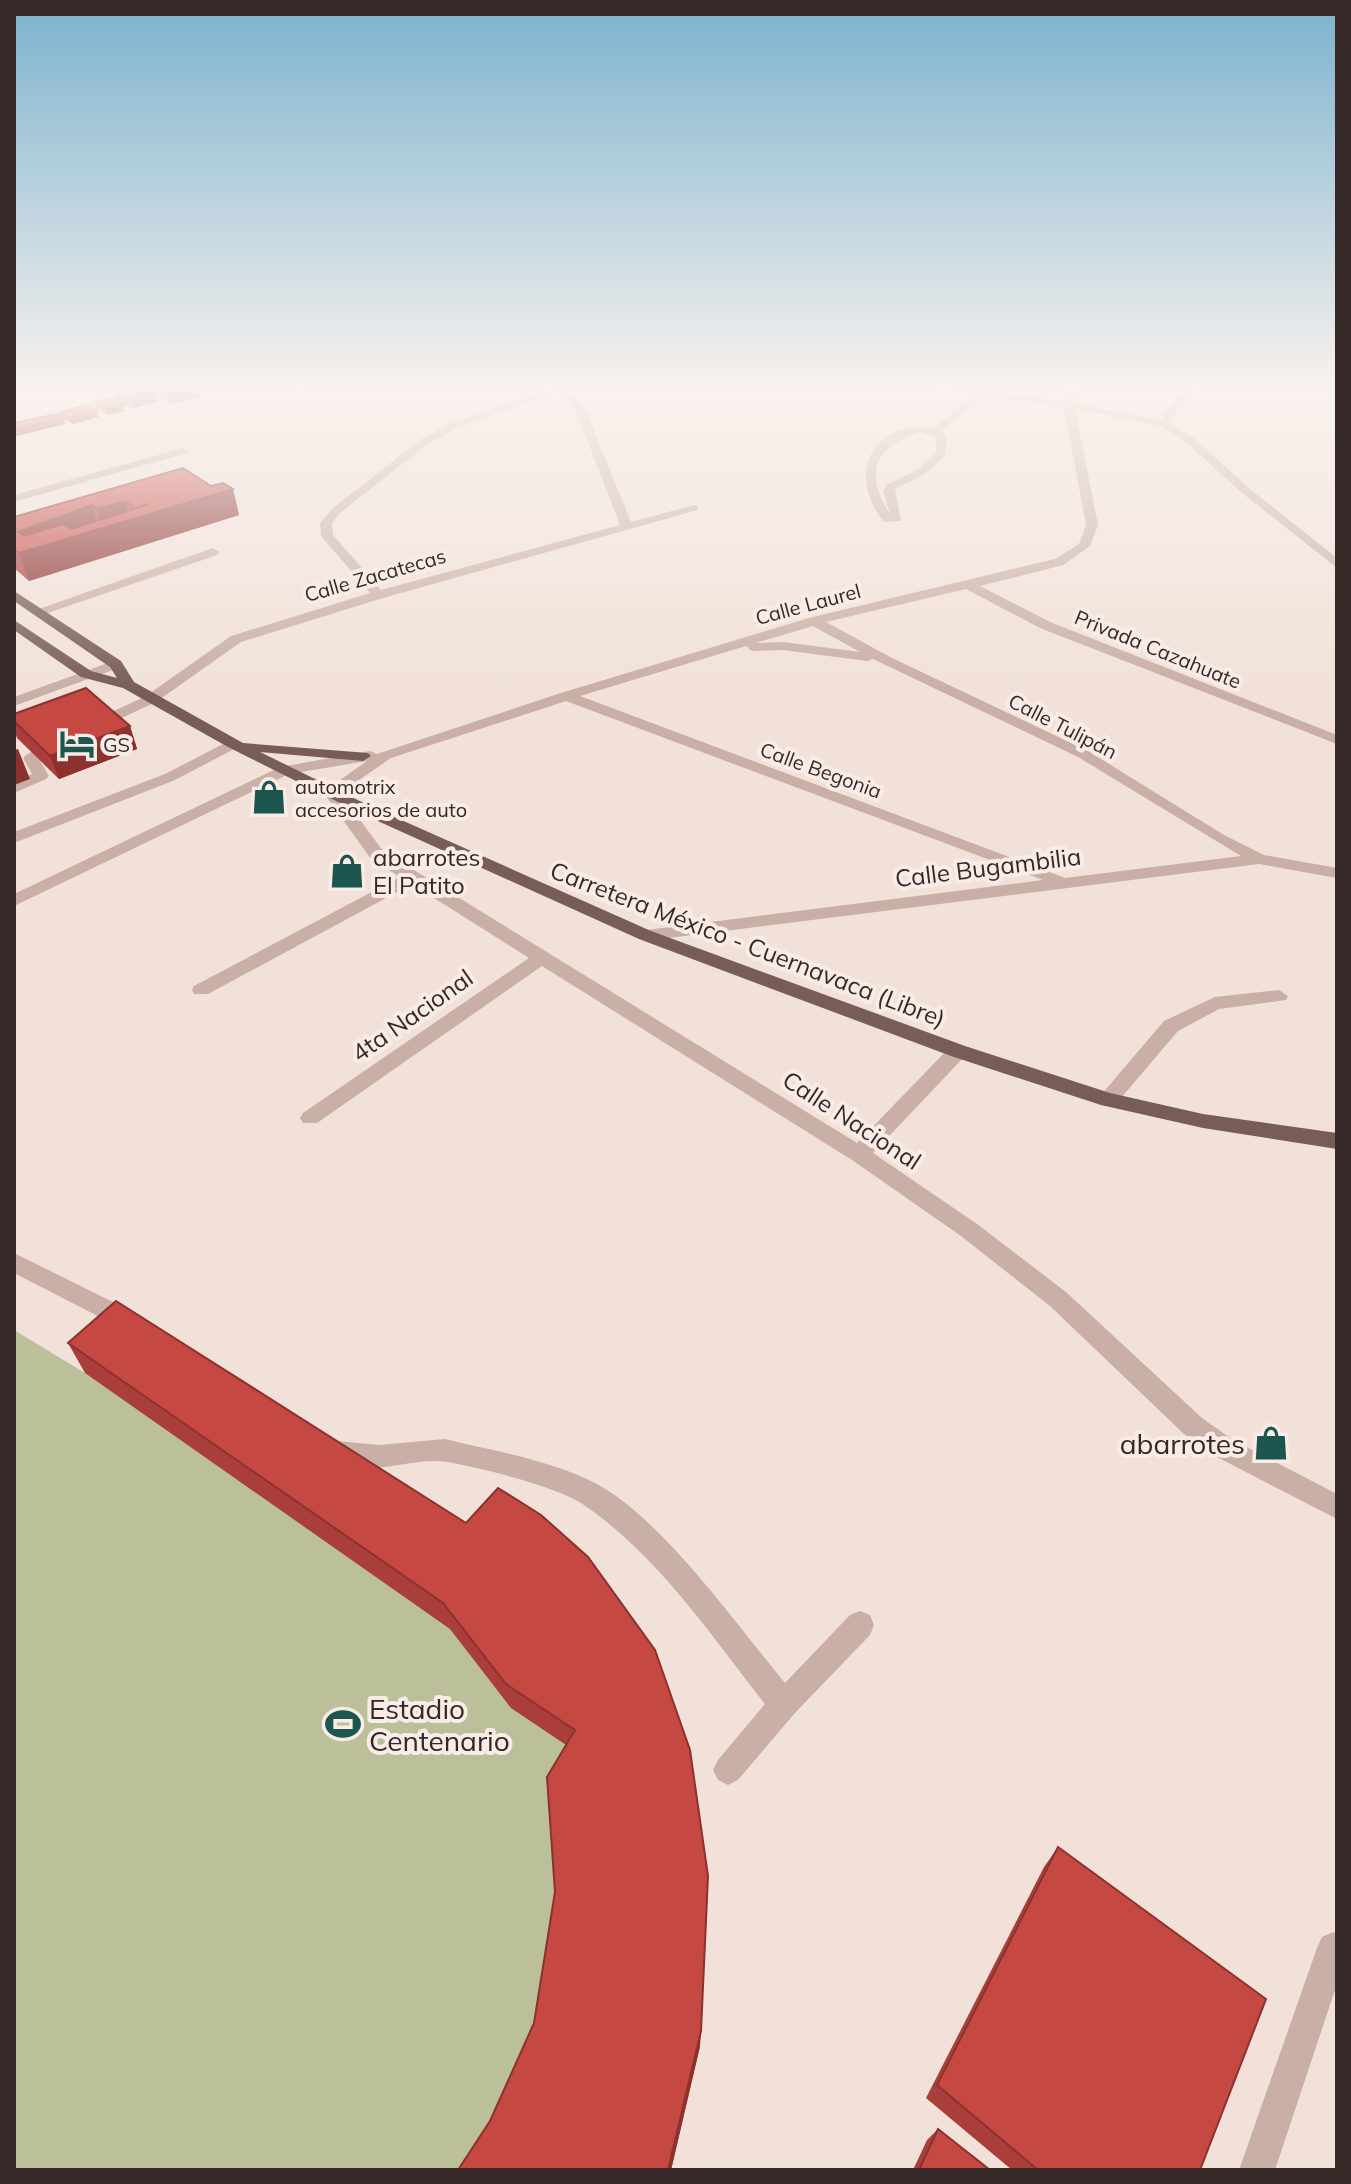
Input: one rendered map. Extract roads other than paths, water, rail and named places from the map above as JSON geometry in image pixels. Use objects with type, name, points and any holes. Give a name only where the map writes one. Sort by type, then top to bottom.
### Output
[{"type":"main road","name":"Carretera México - Cuernavaca (Libre)","points":[[14,595],[101,669],[128,685]]},
{"type":"main road","points":[[14,611],[101,669]]},
{"type":"main road","name":"Carretera México - Cuernavaca (Libre)","points":[[14,624],[285,770],[469,858],[645,935],[958,1051],[1108,1100],[1203,1121],[1337,1141]]},
{"type":"main road","points":[[233,744],[363,756]]},
{"type":"street","points":[[14,499],[49,489]]},
{"type":"street","points":[[364,489],[326,523],[327,536],[378,595]]},
{"type":"street","points":[[612,489],[627,526]]},
{"type":"street","points":[[874,489],[888,519],[897,518],[889,492],[891,489]]},
{"type":"street","name":"Calle Laurel","points":[[14,901],[285,770],[386,755],[566,696],[814,621],[1059,562],[1084,546],[1091,536],[1085,489]]},
{"type":"street","points":[[1244,489],[1337,564]]},
{"type":"street","name":"Calle Zacatecas","points":[[14,788],[41,776],[42,772],[32,762],[35,754],[151,699],[236,639],[378,595],[694,508]]},
{"type":"street","points":[[1308,539],[1337,549]]},
{"type":"street","points":[[37,612],[213,552]]},
{"type":"street","name":"Privada Cazahuate","points":[[968,585],[1045,625],[1337,740]]},
{"type":"street","name":"Calle Tulipán","points":[[814,621],[887,661],[1083,754],[1192,823],[1259,859]]},
{"type":"street","name":"Calle Tulipán","points":[[724,648],[783,646],[887,661]]},
{"type":"street","points":[[14,702],[101,669]]},
{"type":"street","name":"Calle Begonia","points":[[566,696],[1062,881]]},
{"type":"street","points":[[14,838],[170,777],[233,744]]},
{"type":"street","name":"Calle Laurel","points":[[331,792],[386,755]]},
{"type":"street","name":"Calle Nacional","points":[[331,792],[377,855],[859,1154],[969,1230],[1058,1299],[1193,1426],[1224,1448],[1337,1507]]},
{"type":"street","name":"Calle Bugambilia","points":[[645,935],[1259,859],[1337,873]]},
{"type":"street","points":[[201,990],[414,876]]},
{"type":"street","name":"4ta Nacional","points":[[310,1118],[544,956]]},
{"type":"street","points":[[1108,1100],[1171,1026],[1215,1003],[1279,996]]},
{"type":"street","points":[[859,1154],[958,1051]]},
{"type":"street","points":[[14,1262],[82,1294],[150,1333]]},
{"type":"street","points":[[318,1438],[382,1481]]},
{"type":"street","points":[[342,1455],[379,1456],[445,1450],[529,1471],[588,1493],[629,1525],[677,1573],[784,1704]]},
{"type":"street","points":[[728,1770],[784,1704],[860,1625]]},
{"type":"street","points":[[1257,2170],[1333,1948]]},
{"type":"place","name":"GS","points":[[77,744]]},
{"type":"place","name":"automotrix accesorios de auto","points":[[269,797]]},
{"type":"place","name":"abarrotes El Patito","points":[[347,871]]},
{"type":"place","name":"abarrotes","points":[[1271,1443]]},
{"type":"place","name":"Estadio Centenario","points":[[343,1724]]}]
